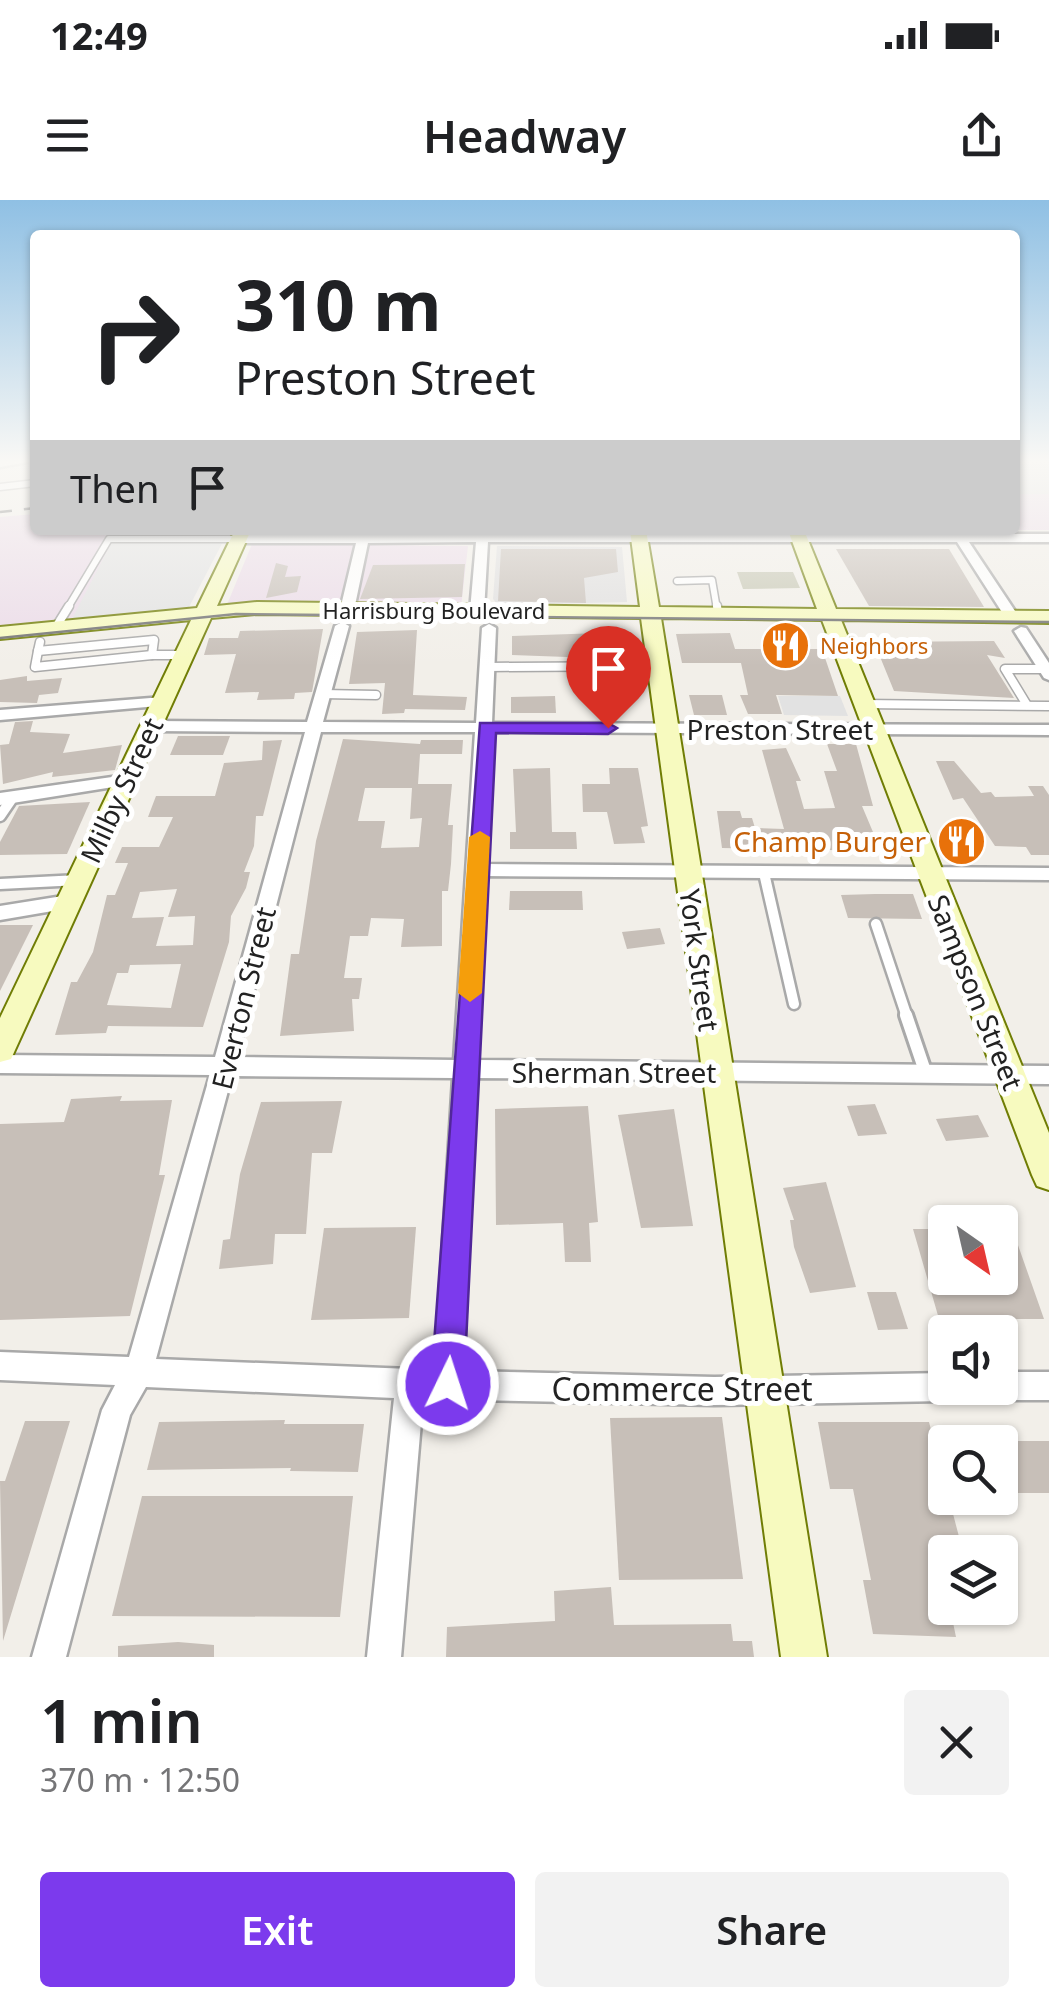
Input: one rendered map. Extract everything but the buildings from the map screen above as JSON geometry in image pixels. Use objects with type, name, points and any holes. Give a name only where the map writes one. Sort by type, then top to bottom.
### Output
[{"type":"main road","name":"Milby Street","points":[[0,1050],[241,535]]},
{"type":"main road","name":"York Street","points":[[639,535],[664,729],[804,1657]]},
{"type":"main road","name":"Sampson Street","points":[[797,535],[1049,1175]]},
{"type":"main road","name":"Harrisburg Boulevard","points":[[651,620],[718,613],[831,623]]},
{"type":"main road","name":"Harrisburg Boulevard","points":[[1016,624],[1049,617]]},
{"type":"main road","name":"Harrisburg Boulevard","points":[[0,633],[202,618],[1016,624],[1049,631]]},
{"type":"main road","name":"Harrisburg Boulevard","points":[[0,646],[39,646],[202,618]]},
{"type":"street","points":[[265,535],[363,539],[482,535],[487,727],[448,1384]]},
{"type":"street","points":[[959,535],[1047,672]]},
{"type":"street","points":[[981,535],[1049,538]]},
{"type":"street","name":"Everton Street","points":[[49,1657],[117,1410],[139,1370],[226,1069],[252,955],[363,539]]},
{"type":"street","points":[[0,715],[163,702]]},
{"type":"street","name":"Preston Street","points":[[152,726],[1049,730]]},
{"type":"street","points":[[7,798],[126,780]]},
{"type":"street","points":[[478,870],[1049,874]]},
{"type":"street","points":[[0,913],[74,891]]},
{"type":"street","name":"Sherman Street","points":[[0,1064],[1049,1076]]},
{"type":"street","name":"Commerce Street","points":[[0,1366],[410,1384],[765,1390],[928,1387]]},
{"type":"street","points":[[384,1657],[410,1384]]},
{"type":"street","points":[[1018,1386],[1049,1386]]},
{"type":"lane","points":[[56,627],[108,539],[214,535]]},
{"type":"lane","points":[[677,581],[712,580],[718,613]]},
{"type":"lane","points":[[152,655],[154,640],[39,646],[35,666],[185,655]]},
{"type":"lane","points":[[488,667],[657,666]]},
{"type":"lane","points":[[1027,706],[1005,669],[1047,672]]},
{"type":"lane","points":[[323,694],[376,694]]},
{"type":"lane","points":[[864,704],[1049,706]]},
{"type":"lane","points":[[0,816],[7,798]]},
{"type":"lane","points":[[764,873],[794,1004]]},
{"type":"lane","points":[[0,884],[74,891]]},
{"type":"lane","points":[[876,924],[926,1075]]},
{"type":"shaded area","points":[[0,530],[30,530],[30,535],[224,535],[187,608],[0,626]]},
{"type":"shaded area","points":[[115,535],[226,535],[189,607],[72,619]]},
{"type":"shaded area","points":[[252,544],[468,546],[461,607],[226,607]]},
{"type":"shaded area","points":[[497,546],[622,547],[627,602],[498,605],[493,599]]},
{"type":"shaded area","points":[[737,572],[793,572],[800,588],[743,589]]},
{"type":"shaded area","points":[[778,696],[840,696],[848,716],[784,715]]},
{"type":"tram line","points":[[0,638],[236,614],[1049,622]]},
{"type":"slow traffic","points":[[470,993],[480,837]]},
{"type":"place","name":"Neighbors","points":[[785,645]]},
{"type":"place","name":"Champ Burger","points":[[961,841]]},
{"type":"route","points":[[448,1384],[487,727],[608,728]]}]
